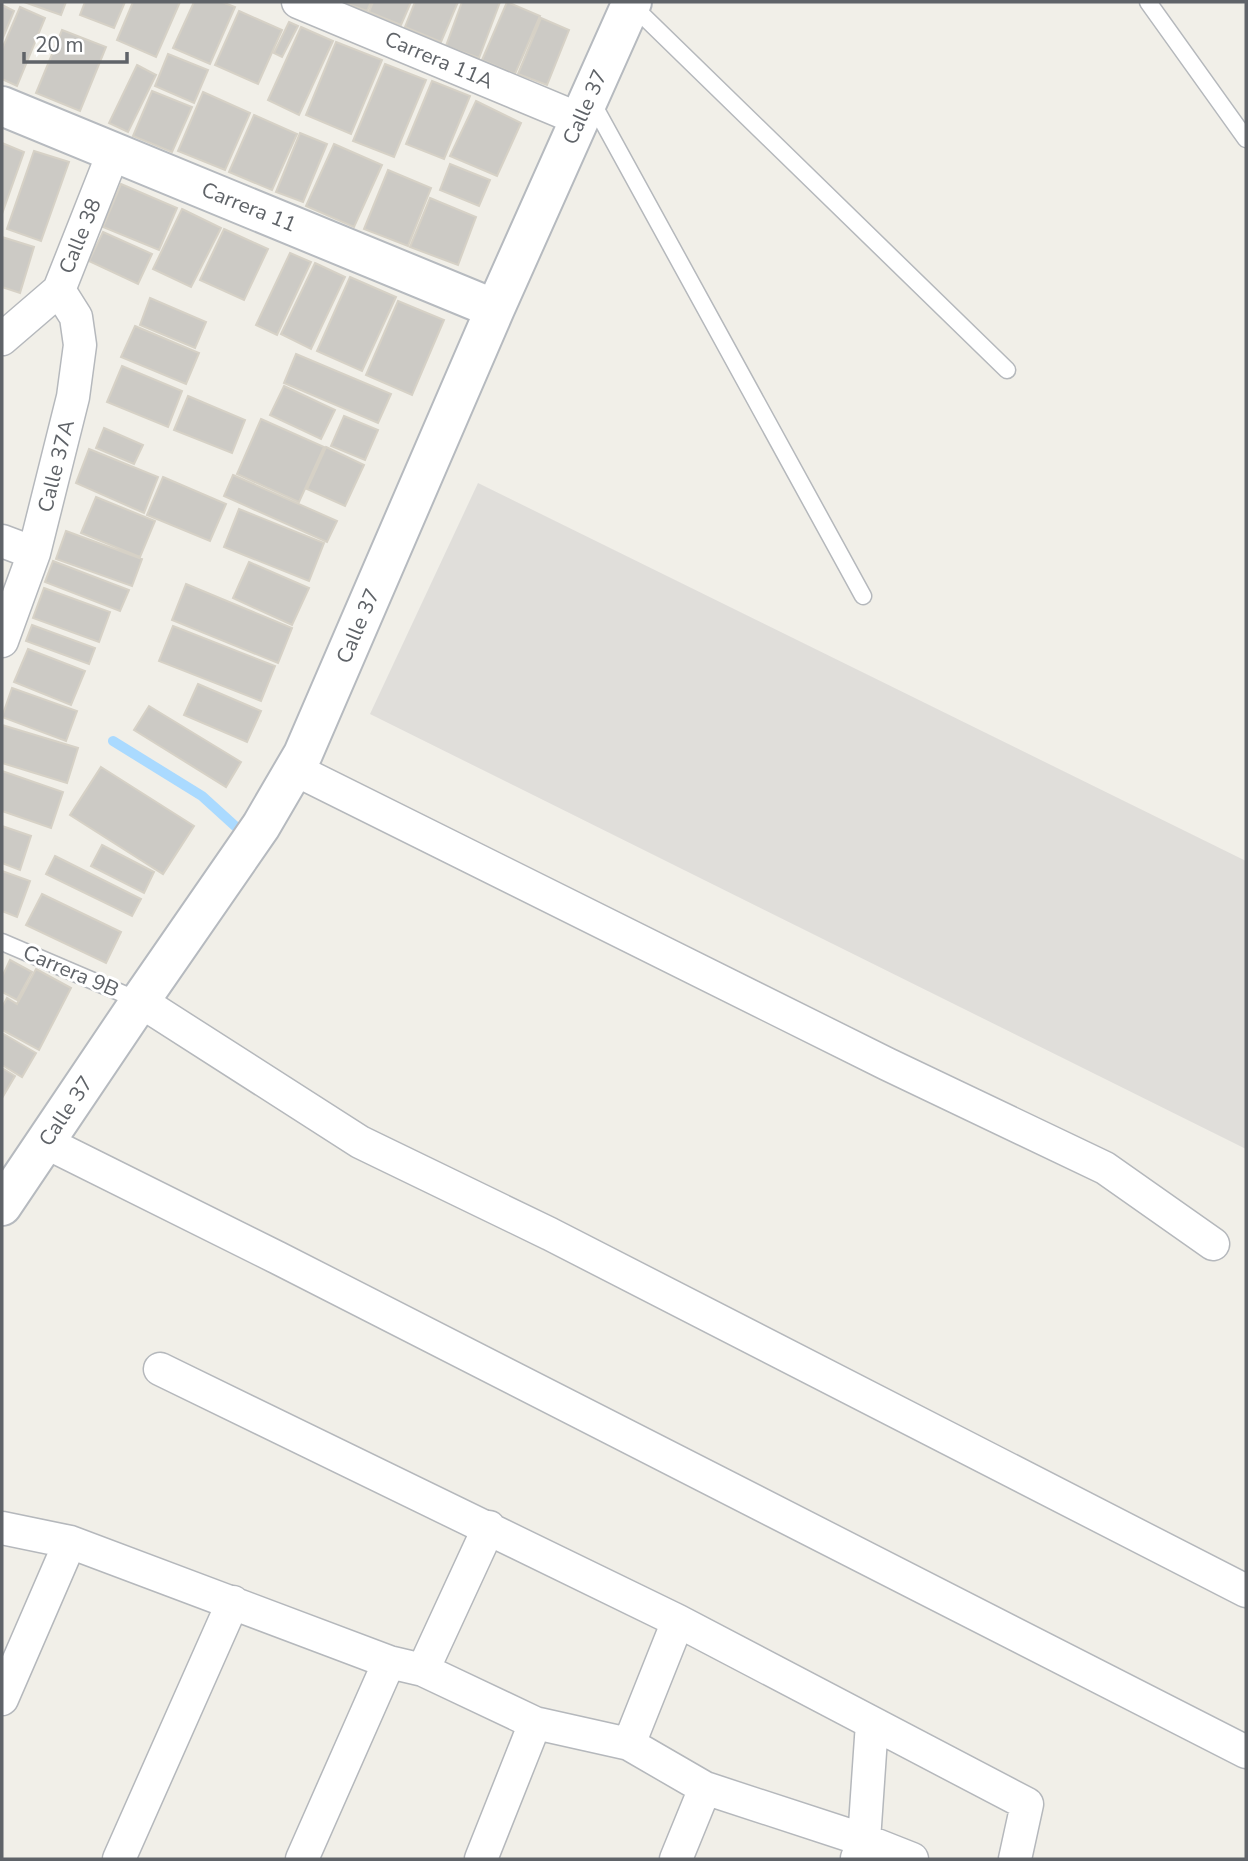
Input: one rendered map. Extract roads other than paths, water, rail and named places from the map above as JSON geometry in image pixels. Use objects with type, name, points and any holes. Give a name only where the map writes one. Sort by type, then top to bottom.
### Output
[{"type":"main road","name":"Calle 37","points":[[2,1206],[261,826],[294,769],[631,3]]},
{"type":"main road","name":"Carrera 11","points":[[2,106],[495,309]]},
{"type":"street","name":"Carrera 11A","points":[[298,2],[584,108]]},
{"type":"street","name":"Calle 38","points":[[2,339],[59,290],[114,151]]},
{"type":"street","name":"Calle 37A","points":[[2,641],[34,553],[72,397],[80,345],[76,317],[59,290]]},
{"type":"street","points":[[2,541],[34,553]]},
{"type":"street","points":[[294,769],[1105,1168],[1213,1244]]},
{"type":"street","points":[[140,1001],[360,1142],[550,1234],[1246,1591]]},
{"type":"street","points":[[45,1142],[1246,1752]]},
{"type":"street","points":[[160,1369],[678,1621],[1027,1804],[1015,1859]]},
{"type":"street","points":[[423,1670],[489,1527]]},
{"type":"street","points":[[2,1528],[70,1542],[389,1661],[423,1670],[535,1723],[629,1744],[705,1788],[860,1850],[912,1859]]},
{"type":"street","points":[[2,1699],[70,1542]]},
{"type":"street","points":[[119,1859],[233,1602]]},
{"type":"street","points":[[629,1744],[678,1621]]},
{"type":"street","points":[[302,1859],[389,1661]]},
{"type":"street","points":[[481,1859],[535,1723]]},
{"type":"street","points":[[860,1850],[872,1723]]},
{"type":"street","points":[[676,1859],[705,1788]]},
{"type":"lane","points":[[1148,2],[1246,139]]},
{"type":"lane","points":[[631,3],[1007,370]]},
{"type":"lane","points":[[584,108],[863,596]]},
{"type":"lane","name":"Carrera 9B","points":[[2,942],[140,1001]]},
{"type":"waterway","points":[[113,741],[202,796],[235,826]]}]
